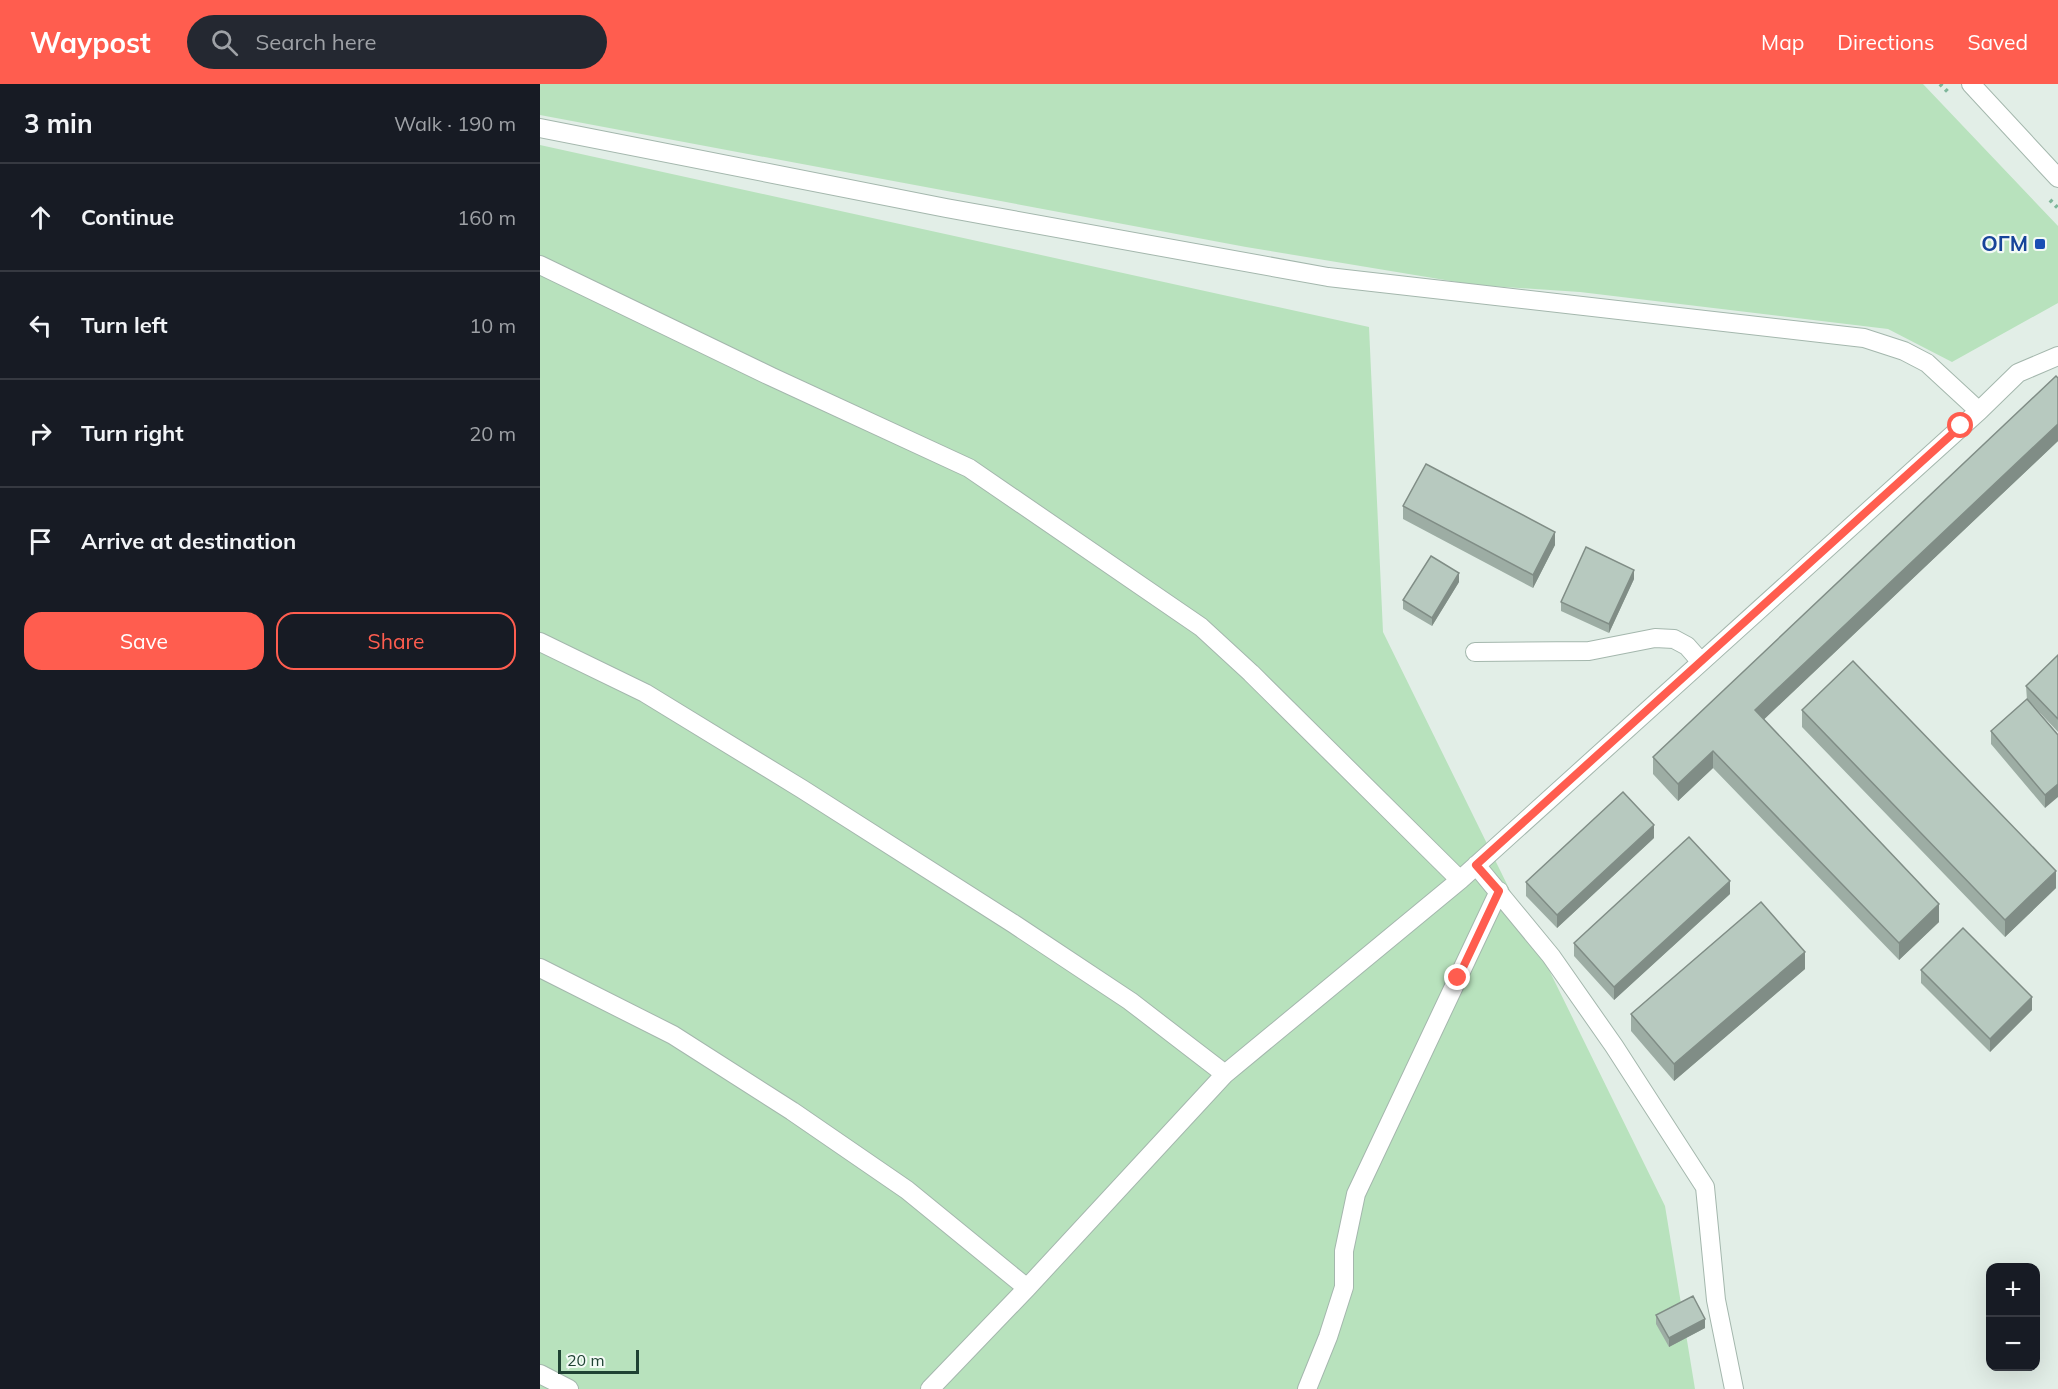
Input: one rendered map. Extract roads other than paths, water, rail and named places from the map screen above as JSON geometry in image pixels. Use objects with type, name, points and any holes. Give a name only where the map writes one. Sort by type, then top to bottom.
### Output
[{"type":"street","points":[[1971,84],[2056,171]]},
{"type":"street","points":[[540,128],[946,208],[1328,277],[1864,338],[1904,351],[1926,363],[1979,411]]},
{"type":"street","points":[[540,265],[772,377],[969,468],[1201,627],[1251,673],[1460,880]]},
{"type":"street","points":[[930,1389],[1225,1074],[1460,880],[1979,411],[2018,373],[2058,356]]},
{"type":"street","points":[[1474,652],[1589,651],[1654,638],[1674,639],[1687,646],[1701,662]]},
{"type":"street","points":[[540,642],[645,693],[802,789],[1130,1001],[1225,1074]]},
{"type":"street","points":[[1476,865],[1551,956],[1614,1046],[1705,1187],[1716,1300],[1734,1389]]},
{"type":"street","points":[[1307,1389],[1328,1337],[1344,1287],[1344,1251],[1356,1194],[1499,891]]},
{"type":"street","points":[[540,968],[673,1035],[792,1111],[907,1190],[1027,1288]]},
{"type":"street","points":[[540,1374],[569,1389]]},
{"type":"place","name":"ОГМ","points":[[2040,244]]}]
